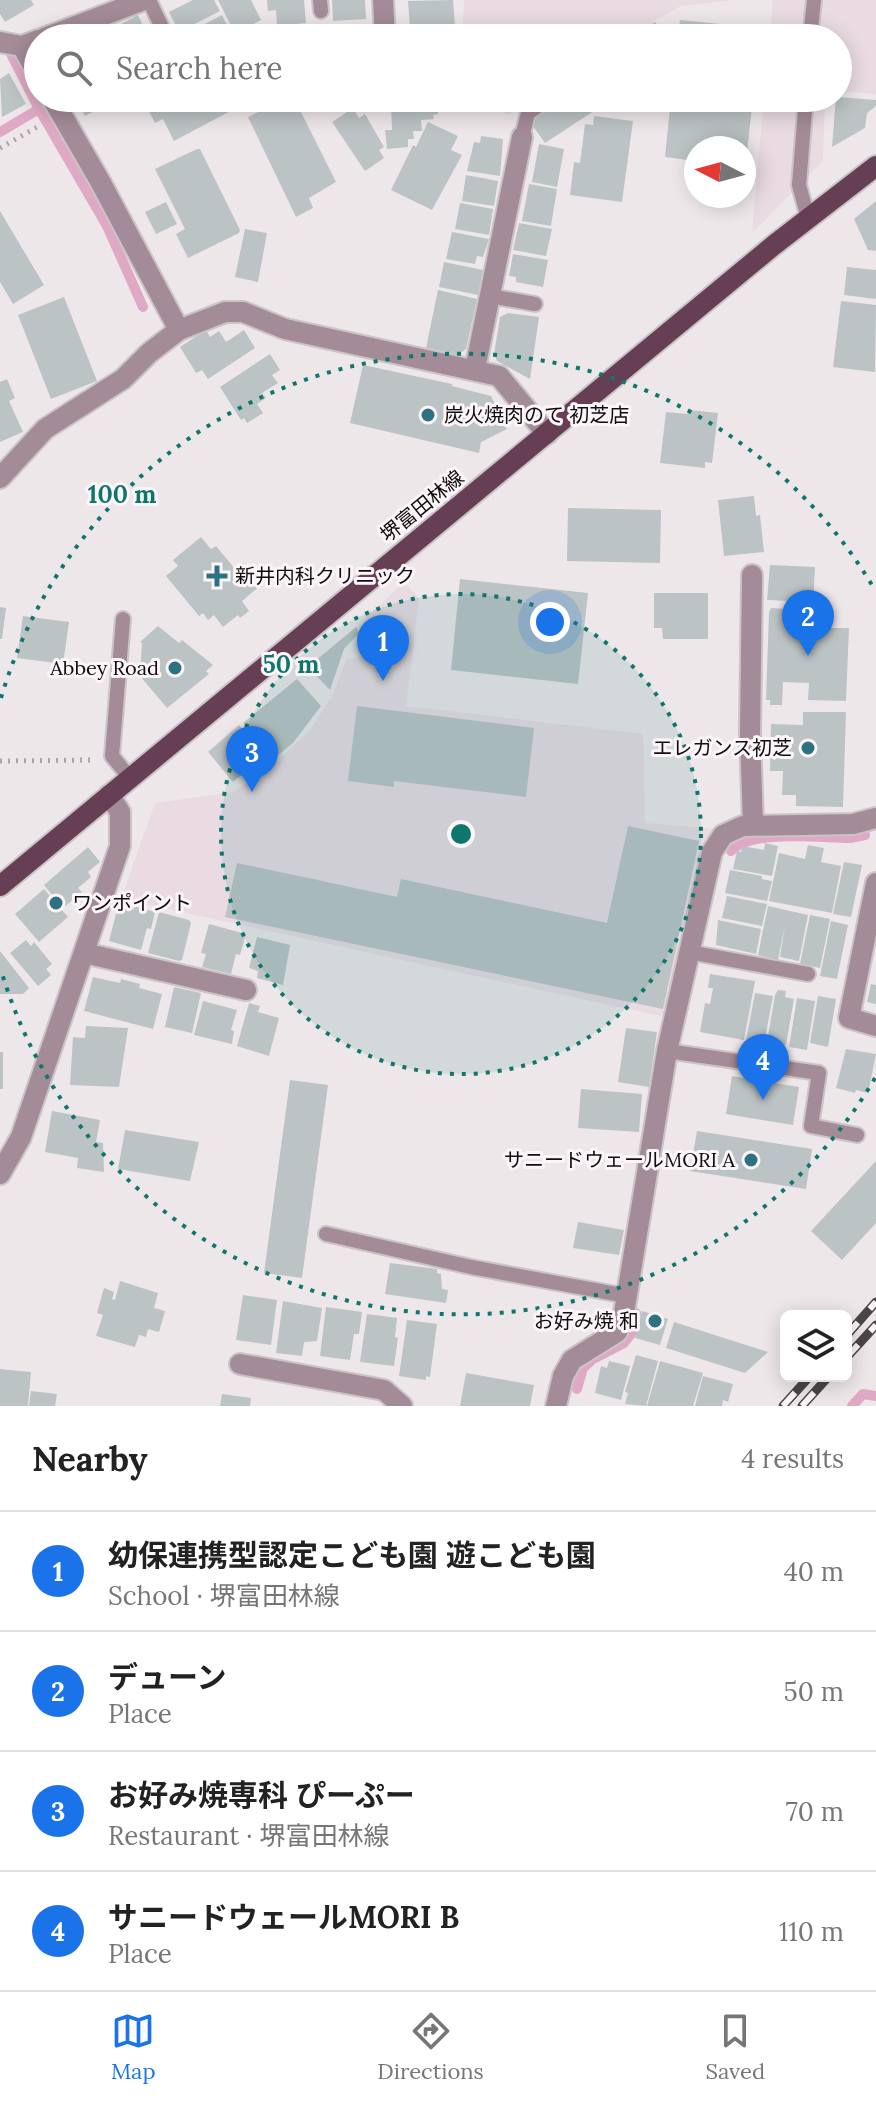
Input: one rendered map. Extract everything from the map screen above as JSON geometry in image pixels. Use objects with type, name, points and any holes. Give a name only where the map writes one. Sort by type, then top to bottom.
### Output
[{"type":"main road","name":"堺富田林線","points":[[0,886],[808,218],[876,166]]},
{"type":"street","points":[[82,24],[146,0]]},
{"type":"street","points":[[383,0],[384,24]]},
{"type":"street","points":[[0,42],[24,43]]},
{"type":"street","points":[[60,112],[179,330]]},
{"type":"street","points":[[475,369],[522,137]]},
{"type":"street","points":[[0,478],[45,429],[123,379],[149,353],[179,330],[225,312],[243,312],[285,329],[499,376],[547,434]]},
{"type":"street","points":[[752,575],[750,734],[753,825]]},
{"type":"street","points":[[0,1174],[21,1137],[120,846],[120,812],[109,795]]},
{"type":"street","points":[[557,1406],[563,1376],[572,1360],[617,1332],[627,1296],[667,1051],[712,852],[723,835],[743,826],[853,824],[876,818]]},
{"type":"street","points":[[876,883],[849,1018],[876,1026]]},
{"type":"street","points":[[84,953],[246,990]]},
{"type":"street","points":[[240,1364],[384,1390],[402,1406]]},
{"type":"lane","points":[[146,0],[159,24]]},
{"type":"lane","points":[[811,24],[814,0]]},
{"type":"lane","points":[[522,137],[529,112]]},
{"type":"lane","points":[[805,112],[799,185],[808,218]]},
{"type":"lane","points":[[490,296],[535,304]]},
{"type":"lane","points":[[123,619],[112,756],[130,778]]},
{"type":"lane","points":[[689,952],[808,974]]},
{"type":"lane","points":[[667,1051],[819,1073],[811,1126],[857,1135]]},
{"type":"lane","points":[[326,1234],[471,1267],[627,1296]]},
{"type":"path","points":[[0,148],[41,125]]},
{"type":"path","points":[[0,761],[91,760],[112,756]]},
{"type":"shaded area","points":[[464,0],[734,0],[681,6],[649,24],[463,24]]},
{"type":"shaded area","points":[[773,0],[876,0],[876,94],[852,92],[852,24],[771,24]]},
{"type":"shaded area","points":[[763,112],[825,112],[823,161],[752,233]]},
{"type":"shaded area","points":[[404,582],[419,598],[406,706],[643,734],[645,823],[717,829],[706,838],[665,1017],[121,899],[155,803],[234,792],[276,762],[310,730],[332,696],[346,660],[361,656],[366,617]]},
{"type":"building","points":[[0,0],[31,0],[34,5],[5,22],[0,14]]},
{"type":"building","points":[[193,0],[214,0],[220,11],[195,24],[175,24],[169,12]]},
{"type":"building","points":[[218,0],[251,0],[261,20],[254,24],[230,24]]},
{"type":"building","points":[[267,0],[304,0],[306,23],[277,24],[276,10],[268,11]]},
{"type":"building","points":[[332,0],[365,0],[366,19],[333,21]]},
{"type":"building","points":[[453,0],[455,24],[410,24],[408,1]]},
{"type":"building","points":[[138,15],[142,24],[121,24]]},
{"type":"building","points":[[222,15],[226,24],[205,24]]},
{"type":"building","points":[[680,20],[720,24],[680,24]]},
{"type":"building","points":[[9,73],[24,100],[24,105],[2,117],[0,79]]},
{"type":"building","points":[[852,98],[876,100],[876,106],[867,113],[865,128],[832,147],[835,112],[852,112]]},
{"type":"building","points":[[149,112],[229,112],[174,141],[163,119],[155,123]]},
{"type":"building","points":[[258,112],[301,112],[336,182],[309,198],[313,208],[296,217],[248,117]]},
{"type":"building","points":[[347,112],[355,112],[359,118],[365,114],[384,147],[379,150],[384,158],[365,171],[332,122]]},
{"type":"building","points":[[391,112],[438,112],[433,115],[434,119],[421,120],[422,131],[413,131],[414,139],[408,139],[408,147],[387,149],[385,130],[392,130]]},
{"type":"building","points":[[545,112],[592,112],[545,143],[530,122]]},
{"type":"building","points":[[670,112],[751,112],[749,136],[684,136],[684,159],[665,157]]},
{"type":"building","points":[[594,116],[633,121],[622,202],[570,195],[574,162],[580,163],[585,124],[593,125]]},
{"type":"building","points":[[428,122],[458,136],[451,150],[462,155],[432,210],[391,190]]},
{"type":"building","points":[[481,136],[503,139],[500,176],[467,171],[474,142],[480,143]]},
{"type":"building","points":[[539,144],[564,149],[557,187],[532,182]]},
{"type":"building","points":[[200,149],[240,230],[188,258],[176,234],[185,229],[155,169]]},
{"type":"building","points":[[466,175],[498,181],[494,206],[462,201]]},
{"type":"building","points":[[529,184],[557,189],[551,226],[522,221]]},
{"type":"building","points":[[876,201],[876,251],[868,250],[854,219]]},
{"type":"building","points":[[166,202],[177,224],[156,234],[145,212]]},
{"type":"building","points":[[460,203],[493,209],[489,235],[455,229]]},
{"type":"building","points":[[0,211],[44,285],[13,304],[0,282]]},
{"type":"building","points":[[519,223],[552,229],[546,256],[513,250]]},
{"type":"building","points":[[245,229],[267,233],[258,282],[235,277]]},
{"type":"building","points":[[452,232],[489,239],[483,257],[477,256],[475,264],[446,259]]},
{"type":"building","points":[[513,254],[548,260],[543,287],[516,282],[516,277],[509,276]]},
{"type":"building","points":[[444,262],[483,270],[478,295],[439,287]]},
{"type":"building","points":[[847,267],[876,270],[876,299],[844,295]]},
{"type":"building","points":[[438,290],[477,299],[466,349],[458,355],[426,348]]},
{"type":"building","points":[[64,297],[97,381],[51,399],[18,315]]},
{"type":"building","points":[[841,301],[876,305],[875,372],[833,367]]},
{"type":"building","points":[[508,313],[539,317],[530,379],[497,361],[494,354],[500,317]]},
{"type":"building","points":[[206,330],[210,337],[219,331],[226,342],[244,330],[255,348],[208,379],[202,370],[196,373],[180,347]]},
{"type":"building","points":[[270,354],[280,370],[272,375],[278,383],[262,393],[266,398],[257,404],[263,413],[247,423],[244,418],[241,420],[220,387]]},
{"type":"building","points":[[363,365],[452,384],[491,396],[507,429],[481,442],[479,453],[350,423]]},
{"type":"building","points":[[7,379],[15,398],[9,401],[23,432],[0,442],[0,382]]},
{"type":"building","points":[[689,410],[718,413],[712,463],[705,462],[705,468],[660,463],[666,412],[688,414]]},
{"type":"building","points":[[754,496],[756,516],[760,515],[764,552],[724,556],[718,500]]},
{"type":"building","points":[[568,508],[661,510],[660,563],[567,561]]},
{"type":"building","points":[[201,537],[211,549],[216,546],[235,569],[243,563],[261,585],[242,601],[249,611],[223,627],[214,615],[208,620],[203,613],[199,616],[166,576],[178,566],[173,560]]},
{"type":"building","points":[[770,565],[815,567],[813,602],[767,600]]},
{"type":"building","points":[[460,579],[588,593],[578,684],[451,670]]},
{"type":"building","points":[[654,593],[708,593],[708,639],[663,639],[662,628],[654,628]]},
{"type":"building","points":[[0,607],[6,608],[2,639],[0,639]]},
{"type":"building","points":[[771,608],[787,609],[786,628],[802,629],[803,613],[828,614],[827,628],[849,628],[846,701],[808,700],[809,683],[783,682],[782,705],[770,705],[770,700],[766,700]]},
{"type":"building","points":[[23,616],[69,622],[63,664],[17,658]]},
{"type":"building","name":"Abbey Road","points":[[158,626],[179,643],[182,640],[213,665],[206,671],[209,674],[167,708],[140,676],[140,642]]},
{"type":"building","points":[[356,627],[359,633],[344,649],[330,690],[308,667]]},
{"type":"building","points":[[297,679],[321,706],[293,743],[273,759],[243,723]]},
{"type":"building","points":[[357,706],[534,728],[526,797],[394,781],[394,787],[348,781]]},
{"type":"building","name":"エレガンス初芝","points":[[803,712],[846,712],[843,807],[796,806],[796,795],[782,795],[783,771],[770,771],[771,724],[803,725]]},
{"type":"building","points":[[239,725],[265,755],[233,782],[208,752]]},
{"type":"building","points":[[628,826],[699,841],[663,1009],[225,917],[237,863],[397,897],[401,879],[607,923]]},
{"type":"building","points":[[765,843],[778,846],[772,876],[733,869],[737,851],[741,852],[742,846],[764,850]]},
{"type":"building","points":[[808,845],[824,848],[821,862],[841,866],[832,913],[769,901],[779,853],[805,859]]},
{"type":"building","points":[[88,847],[100,862],[88,872],[91,877],[78,888],[82,892],[63,908],[44,885]]},
{"type":"building","points":[[844,862],[862,865],[851,917],[833,914]]},
{"type":"building","points":[[730,870],[772,881],[767,901],[725,893]]},
{"type":"building","points":[[44,889],[68,917],[39,942],[15,914]]},
{"type":"building","points":[[727,896],[767,904],[762,926],[722,918]]},
{"type":"building","points":[[119,902],[155,912],[141,950],[109,941]]},
{"type":"building","points":[[768,906],[808,915],[799,961],[780,957],[785,925],[778,960],[758,955]]},
{"type":"building","points":[[159,912],[191,923],[182,960],[148,953]]},
{"type":"building","points":[[810,915],[830,919],[820,968],[800,964]]},
{"type":"building","points":[[718,920],[761,929],[756,954],[716,945]]},
{"type":"building","points":[[831,921],[848,925],[837,979],[820,976]]},
{"type":"building","points":[[209,924],[246,934],[231,974],[202,967],[206,954],[201,953]]},
{"type":"building","points":[[257,937],[290,945],[283,985],[257,978],[258,971],[249,968]]},
{"type":"building","points":[[26,940],[31,946],[34,942],[52,964],[46,969],[51,975],[38,986],[10,953]]},
{"type":"building","points":[[0,951],[29,988],[23,994],[0,994]]},
{"type":"building","points":[[710,974],[755,981],[744,1040],[700,1032],[705,1003],[710,1004],[713,988],[708,988]]},
{"type":"building","points":[[93,977],[120,983],[121,979],[162,994],[153,1029],[84,1011]]},
{"type":"building","points":[[871,984],[876,985],[876,1004],[867,1002]]},
{"type":"building","points":[[174,987],[201,993],[192,1033],[165,1027]]},
{"type":"building","points":[[778,990],[786,991],[785,997],[794,999],[786,1045],[767,1042]]},
{"type":"building","points":[[755,993],[773,996],[764,1044],[746,1040]]},
{"type":"building","points":[[818,996],[836,999],[828,1047],[810,1043]]},
{"type":"building","points":[[797,998],[815,1001],[807,1050],[789,1047]]},
{"type":"building","points":[[203,1001],[237,1010],[231,1030],[234,1031],[232,1044],[194,1035]]},
{"type":"building","points":[[249,1003],[260,1006],[258,1012],[279,1018],[269,1056],[237,1046]]},
{"type":"building","points":[[86,1026],[128,1028],[119,1087],[70,1085],[73,1037],[85,1038]]},
{"type":"building","points":[[626,1028],[657,1032],[649,1087],[618,1082]]},
{"type":"building","points":[[846,1049],[876,1054],[868,1093],[836,1088]]},
{"type":"building","points":[[0,1052],[3,1052],[3,1089],[0,1089]]},
{"type":"building","points":[[732,1076],[799,1087],[793,1125],[726,1114]]},
{"type":"building","points":[[290,1080],[328,1085],[302,1278],[264,1273]]},
{"type":"building","points":[[581,1089],[642,1094],[639,1132],[578,1128]]},
{"type":"building","points":[[52,1111],[100,1120],[96,1142],[103,1143],[104,1172],[77,1168],[78,1158],[45,1152]]},
{"type":"building","points":[[125,1130],[199,1142],[190,1181],[118,1169]]},
{"type":"building","name":"サニードウェールMORI A","points":[[697,1131],[812,1149],[806,1189],[690,1171]]},
{"type":"building","points":[[876,1161],[876,1223],[842,1260],[811,1231]]},
{"type":"building","points":[[578,1222],[624,1230],[619,1255],[573,1248]]},
{"type":"building","points":[[390,1263],[437,1269],[437,1273],[441,1274],[442,1289],[448,1290],[446,1303],[385,1294]]},
{"type":"building","points":[[120,1281],[158,1293],[154,1308],[165,1311],[159,1332],[148,1329],[146,1337],[139,1335],[135,1347],[96,1336],[103,1315],[97,1313],[104,1288],[114,1292],[112,1299],[115,1300]]},
{"type":"building","points":[[243,1295],[277,1300],[271,1345],[236,1340]]},
{"type":"building","points":[[283,1301],[322,1308],[317,1341],[304,1342],[302,1356],[276,1353]]},
{"type":"building","points":[[326,1307],[362,1312],[359,1334],[354,1334],[350,1360],[320,1356]]},
{"type":"building","points":[[642,1311],[668,1319],[660,1345],[635,1338]]},
{"type":"building","points":[[367,1314],[397,1318],[394,1366],[360,1362]]},
{"type":"building","points":[[407,1320],[437,1324],[430,1377],[426,1376],[426,1380],[399,1376]]},
{"type":"building","points":[[674,1322],[768,1352],[745,1373],[666,1348]]},
{"type":"building","points":[[636,1355],[658,1361],[646,1406],[625,1404],[628,1393],[625,1392]]},
{"type":"building","points":[[609,1361],[630,1366],[621,1400],[595,1393],[601,1366],[607,1368]]},
{"type":"building","points":[[660,1361],[703,1373],[693,1406],[647,1406]]},
{"type":"building","points":[[0,1369],[31,1372],[28,1406],[0,1406]]},
{"type":"building","points":[[466,1373],[534,1385],[530,1406],[460,1406]]},
{"type":"building","points":[[703,1376],[733,1384],[728,1402],[723,1400],[722,1406],[695,1406]]},
{"type":"building","points":[[31,1391],[57,1394],[55,1406],[29,1406]]},
{"type":"building","points":[[222,1394],[251,1398],[250,1406],[220,1406]]},
{"type":"waterway","points":[[9,50],[24,80]]},
{"type":"waterway","points":[[0,132],[34,112]]},
{"type":"waterway","points":[[41,112],[107,226],[143,307]]},
{"type":"waterway","points":[[731,851],[740,844],[769,837],[850,838],[865,835]]},
{"type":"waterway","points":[[577,1389],[583,1368],[593,1359],[624,1343],[631,1334],[636,1313]]},
{"type":"waterway","points":[[852,1406],[863,1394],[876,1396]]},
{"type":"railway","points":[[852,1329],[876,1302]]},
{"type":"railway","points":[[852,1351],[876,1325]]},
{"type":"railway","points":[[783,1406],[805,1382]]},
{"type":"railway","points":[[802,1406],[824,1382]]},
{"type":"place","name":"炭火焼肉のて 初芝店","points":[[428,415]]},
{"type":"place","name":"新井内科クリニック","points":[[217,576]]},
{"type":"place","name":"デューン","points":[[808,656]]},
{"type":"place","name":"Abbey Road","points":[[175,668]]},
{"type":"place","name":"幼保連携型認定こども園 遊こども園","points":[[383,681]]},
{"type":"place","name":"エレガンス初芝","points":[[808,748]]},
{"type":"place","name":"お好み焼専科 ぴーぷー","points":[[252,792]]},
{"type":"place","name":"ワンポイント","points":[[56,903]]},
{"type":"place","name":"サニードウェールMORI B","points":[[763,1100]]},
{"type":"place","name":"サニードウェールMORI A","points":[[751,1160]]},
{"type":"place","name":"お好み焼 和","points":[[655,1321]]}]
